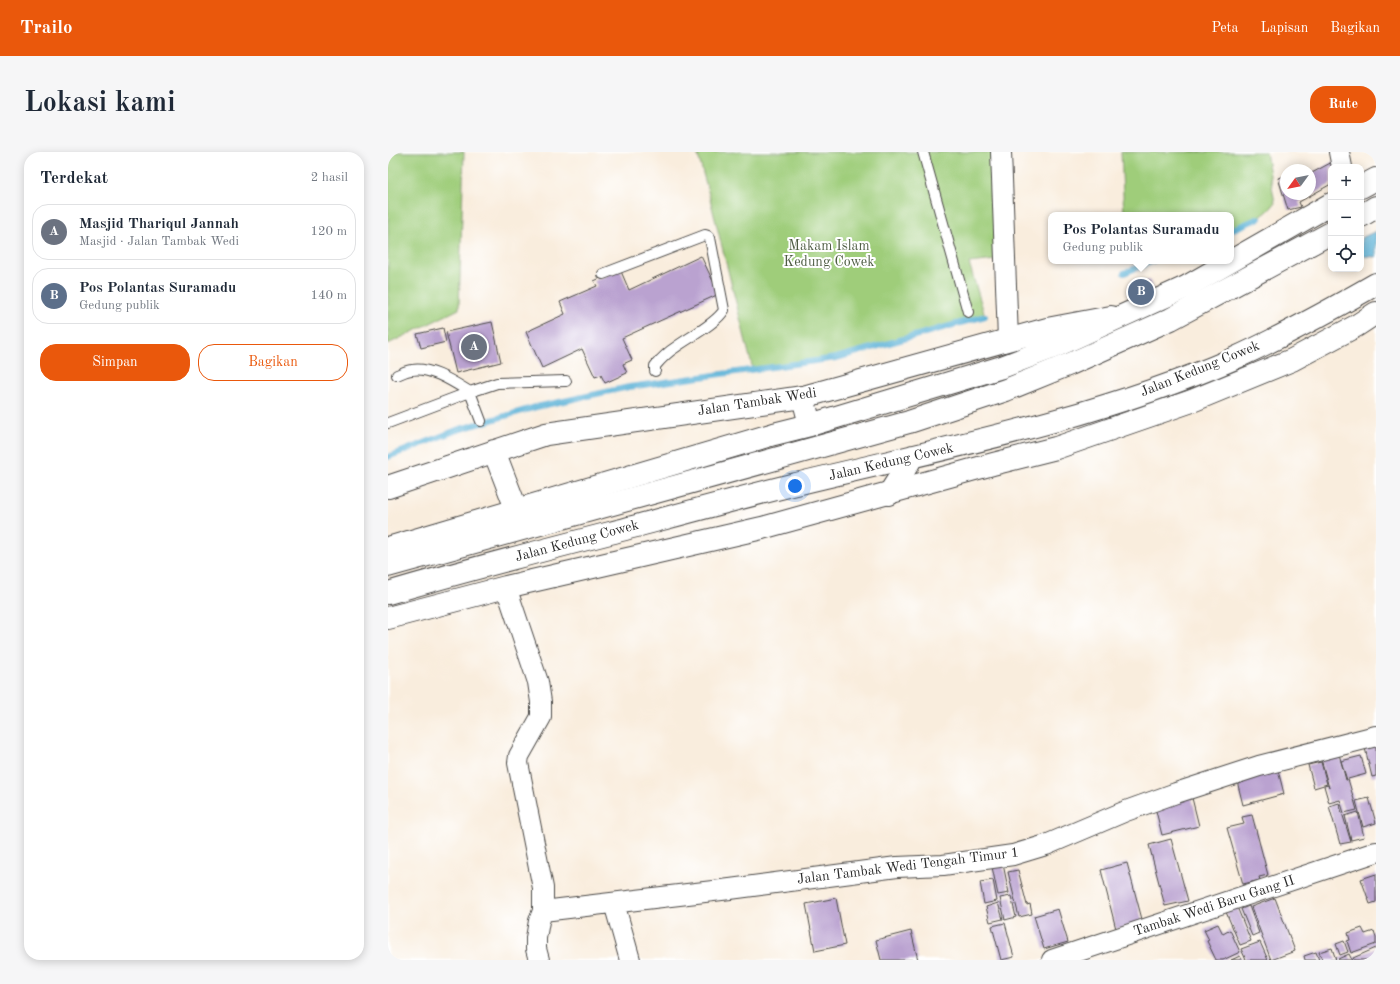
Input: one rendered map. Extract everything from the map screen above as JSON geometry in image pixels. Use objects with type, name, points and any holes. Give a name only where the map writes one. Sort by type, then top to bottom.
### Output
[{"type":"main road","points":[[1364,185],[1376,179]]},
{"type":"main road","points":[[1234,260],[1328,206]]},
{"type":"main road","points":[[1364,214],[1376,208]]},
{"type":"main road","name":"Jalan Kedung Cowek","points":[[388,566],[909,422],[1006,390],[1070,364],[1172,319],[1328,235]]},
{"type":"main road","points":[[388,548],[774,434],[810,425],[1002,367],[1054,347],[1128,314],[1186,287],[1227,264]]},
{"type":"main road","name":"Jalan Kedung Cowek","points":[[388,593],[467,570],[772,490],[1018,431],[1103,406],[1163,386],[1231,359],[1295,329],[1376,284]]},
{"type":"main road","name":"Jalan Kedung Cowek","points":[[388,618],[506,587],[762,528],[1056,448],[1192,401],[1292,360],[1376,313]]},
{"type":"main road","name":"Jalan Tambak Wedi","points":[[388,487],[546,434],[803,397],[1047,328],[1128,314]]},
{"type":"main road","points":[[803,397],[810,425]]},
{"type":"main road","points":[[494,451],[517,511]]},
{"type":"main road","points":[[889,494],[913,456]]},
{"type":"street","points":[[1001,152],[1008,339]]},
{"type":"street","points":[[1339,152],[1341,164]]},
{"type":"street","points":[[506,587],[538,682],[541,702],[541,717],[519,756],[518,763],[543,888],[543,911],[539,921],[536,938],[536,949],[539,960]]},
{"type":"street","name":"Jalan Tambak Wedi Tengah Timur 1","points":[[543,911],[730,890],[897,868],[943,865],[1013,855],[1046,845],[1126,811],[1176,793],[1259,766],[1376,736]]},
{"type":"street","name":"Tambak Wedi Baru Gang II","points":[[1052,960],[1376,852]]},
{"type":"street","points":[[614,903],[630,960]]},
{"type":"lane","points":[[923,152],[968,312]]},
{"type":"lane","points":[[603,274],[704,234],[710,238],[724,310],[717,319],[675,347],[661,359],[655,366],[655,371]]},
{"type":"lane","points":[[397,375],[412,370],[424,369],[449,379],[470,392],[481,421]]},
{"type":"lane","points":[[388,423],[497,383],[566,381]]},
{"type":"green space","points":[[388,152],[464,152],[459,309],[388,344]]},
{"type":"green space","name":"Makam Islam Kedung Cowek","points":[[697,152],[1001,152],[1005,259],[969,263],[985,316],[836,358],[753,370]]},
{"type":"green space","points":[[1121,152],[1266,152],[1275,203],[1266,213],[1234,229],[1234,212],[1124,212]]},
{"type":"water","points":[[1376,231],[1376,257],[1364,256],[1364,237]]},
{"type":"building","points":[[1328,164],[1328,186],[1316,192],[1316,171]]},
{"type":"building","points":[[1285,200],[1303,200],[1299,202],[1301,207],[1288,210]]},
{"type":"building","points":[[701,256],[719,294],[622,338],[632,360],[623,364],[627,373],[605,383],[601,375],[595,377],[582,349],[542,368],[526,332],[565,314],[560,302],[597,286],[594,281],[620,269],[629,290]]},
{"type":"building","points":[[1149,280],[1155,294],[1133,304],[1127,290]]},
{"type":"building","points":[[492,322],[501,362],[456,373],[446,332]]},
{"type":"building","points":[[443,328],[446,342],[421,348],[417,334]]},
{"type":"building","points":[[1376,745],[1376,776],[1372,777],[1365,748]]},
{"type":"building","points":[[1339,754],[1346,780],[1341,761],[1361,756],[1366,774],[1348,779],[1357,810],[1344,813],[1340,800],[1329,803],[1324,786],[1328,785],[1329,788],[1321,759]]},
{"type":"building","points":[[1321,762],[1327,784],[1314,788],[1308,765]]},
{"type":"building","points":[[1278,770],[1284,794],[1243,805],[1237,781]]},
{"type":"building","points":[[1191,794],[1199,826],[1162,835],[1154,803]]},
{"type":"building","points":[[1369,798],[1376,823],[1363,827],[1356,801]]},
{"type":"building","points":[[1339,803],[1351,842],[1340,844],[1329,806]]},
{"type":"building","points":[[1358,812],[1364,837],[1351,840],[1345,816]]},
{"type":"building","points":[[1252,815],[1268,875],[1259,877],[1260,880],[1243,884],[1227,828],[1244,824],[1242,817]]},
{"type":"building","points":[[1171,839],[1188,901],[1165,906],[1149,845]]},
{"type":"building","points":[[1127,863],[1143,923],[1116,929],[1101,870]]},
{"type":"building","points":[[1003,864],[1009,893],[998,895],[992,867]]},
{"type":"building","points":[[1018,870],[1027,905],[1030,904],[1032,914],[1019,917],[1008,872]]},
{"type":"building","points":[[1376,874],[1376,902],[1370,904],[1361,879]]},
{"type":"building","points":[[993,880],[997,901],[984,904],[980,882]]},
{"type":"building","points":[[1011,896],[1016,917],[1005,920],[1000,898]]},
{"type":"building","points":[[836,898],[845,945],[815,951],[806,904]]},
{"type":"building","points":[[1275,898],[1295,951],[1271,960],[1251,907]]},
{"type":"building","points":[[998,903],[1003,919],[990,922],[986,907]]},
{"type":"building","points":[[1249,906],[1259,933],[1252,936],[1241,909]]},
{"type":"building","points":[[1237,907],[1251,941],[1240,945],[1226,912]]},
{"type":"building","points":[[1058,909],[1068,942],[1044,949],[1034,916]]},
{"type":"building","points":[[1005,923],[1014,957],[1001,960],[992,926]]},
{"type":"building","points":[[1218,924],[1223,934],[1230,930],[1240,952],[1223,960],[1216,960],[1207,941],[1209,940],[1204,930]]},
{"type":"building","points":[[1362,928],[1365,934],[1374,931],[1376,944],[1351,953],[1347,941],[1350,940],[1348,933]]},
{"type":"building","points":[[911,931],[918,960],[881,960],[876,940]]},
{"type":"building","points":[[1344,941],[1348,952],[1340,955],[1336,944]]},
{"type":"building","points":[[1260,942],[1268,960],[1246,960],[1241,949]]},
{"type":"building","points":[[1332,948],[1336,960],[1322,960],[1319,952]]},
{"type":"building","points":[[1376,948],[1376,960],[1354,960],[1353,958]]},
{"type":"building","points":[[1316,952],[1319,960],[1305,960],[1304,956]]},
{"type":"building","points":[[1349,954],[1352,960],[1338,959]]},
{"type":"building","points":[[1240,956],[1242,960],[1231,960]]},
{"type":"waterway","points":[[1234,229],[1259,218]]},
{"type":"waterway","points":[[1124,273],[1146,264]]},
{"type":"waterway","points":[[388,457],[457,430],[536,407],[629,387],[836,358],[985,316]]},
{"type":"place","name":"Pos Polantas Suramadu","points":[[1141,292]]},
{"type":"place","name":"Masjid Thariqul Jannah","points":[[474,347]]}]
